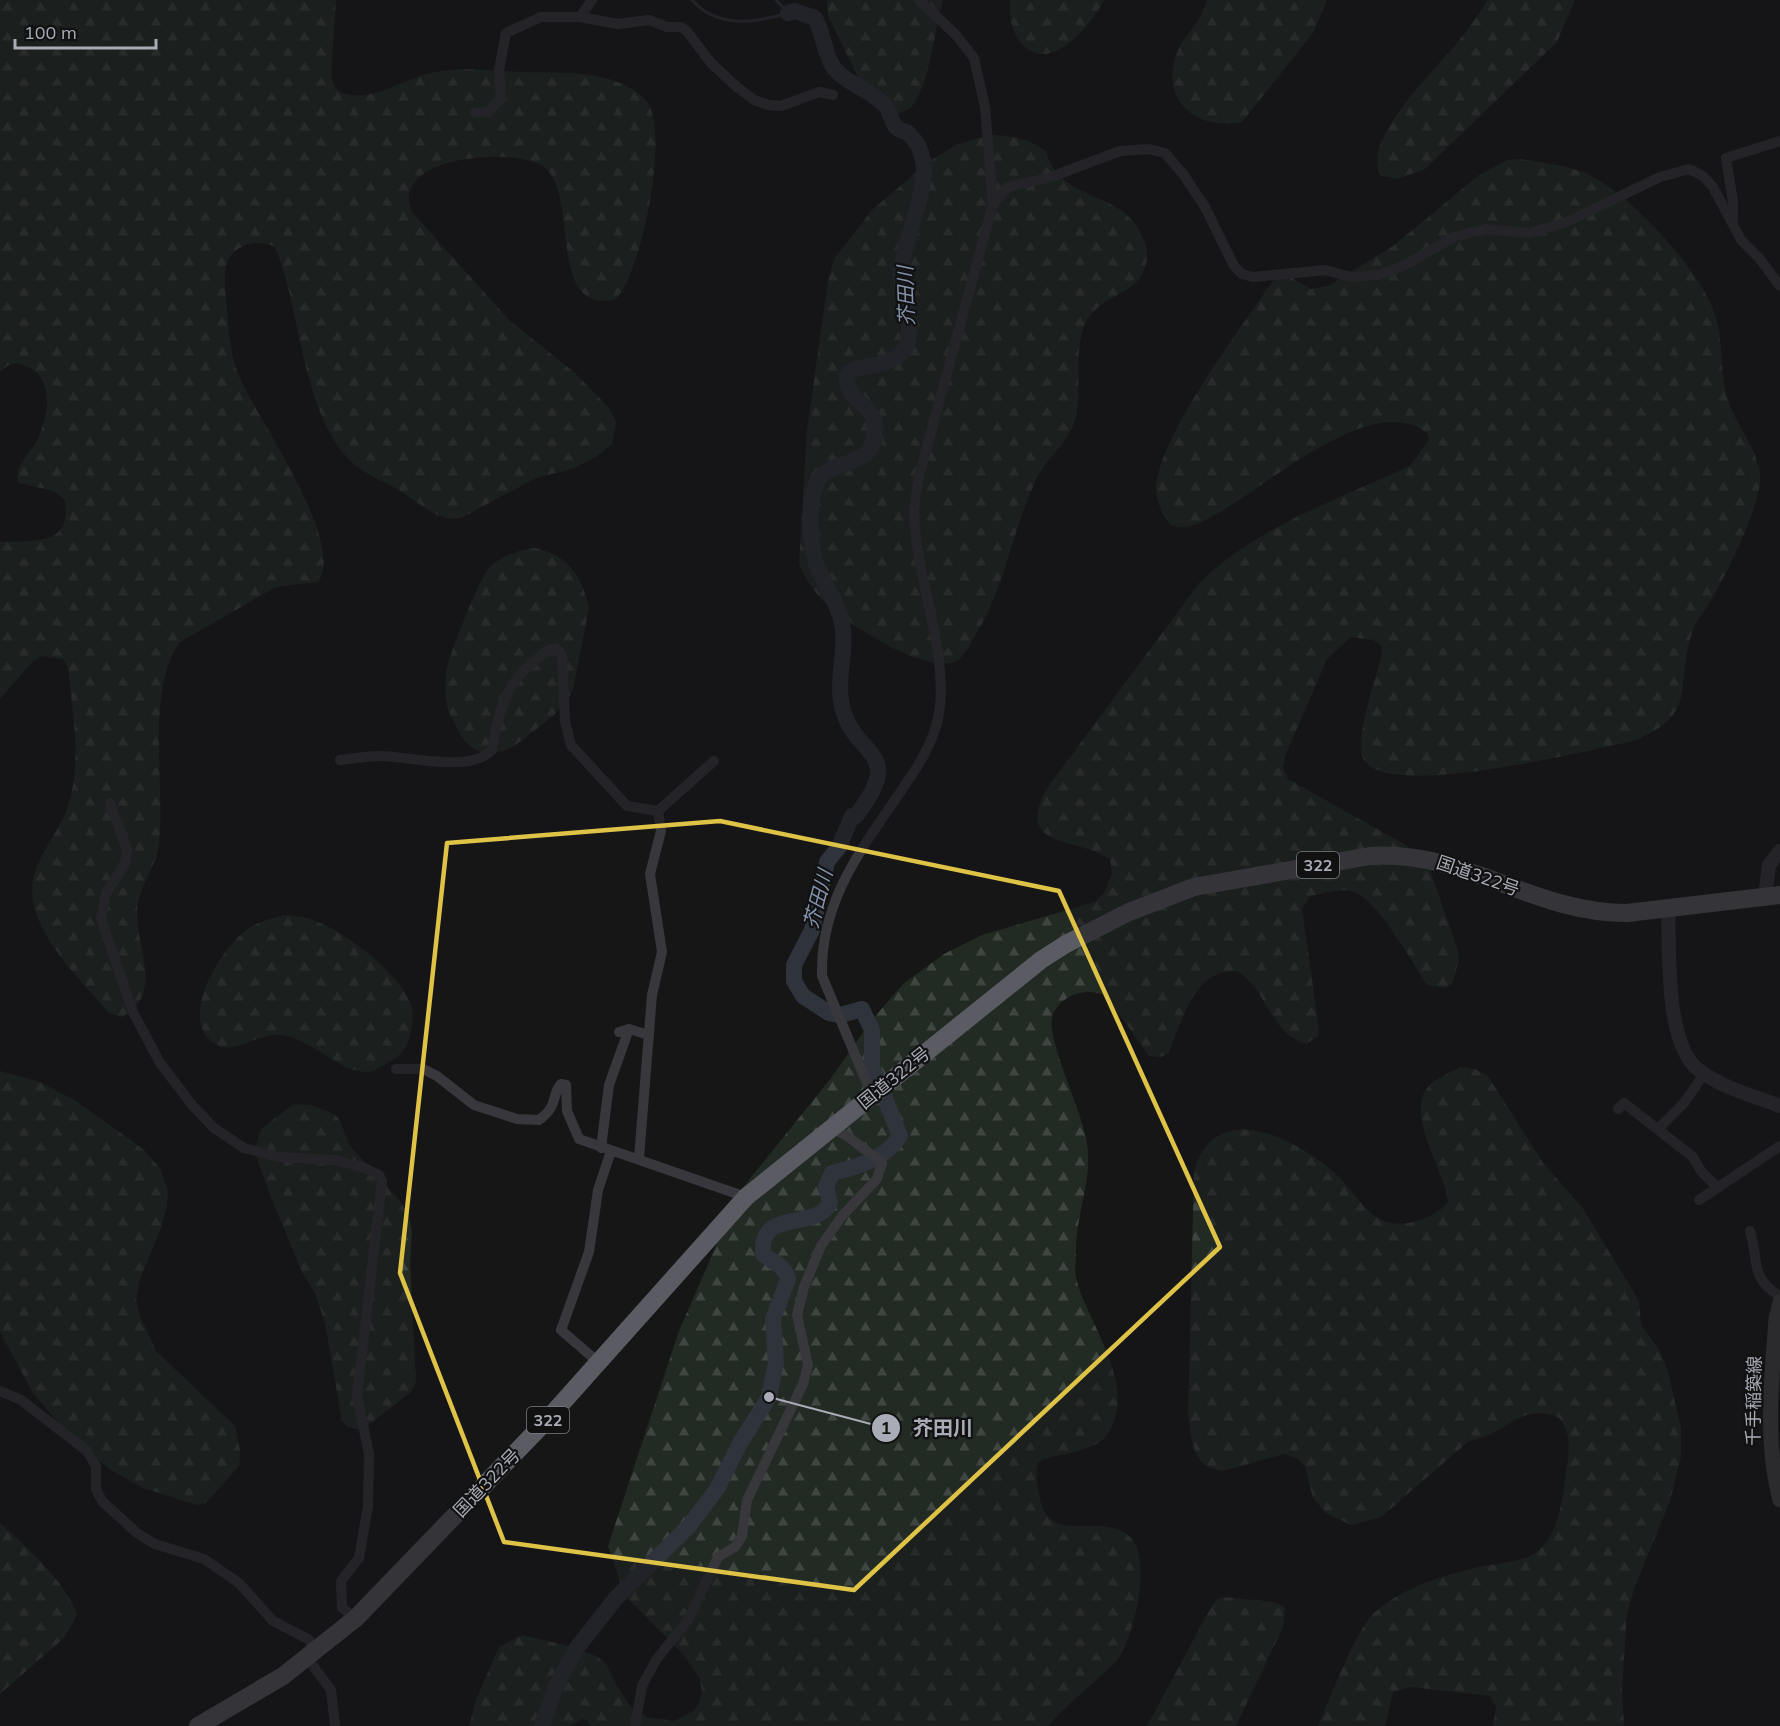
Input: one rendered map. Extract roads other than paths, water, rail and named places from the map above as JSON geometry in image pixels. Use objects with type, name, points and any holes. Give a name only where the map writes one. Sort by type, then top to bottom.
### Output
[{"type":"highway","name":"国道322号","points":[[198,1726],[257,1693],[312,1654],[356,1618],[546,1421],[746,1197],[1041,960],[1066,944],[1129,912],[1194,887],[1360,858],[1399,856],[1453,865],[1575,909],[1617,913],[1772,896]]},
{"type":"main road","name":"千手稲築線","points":[[1780,1302],[1776,1318],[1769,1423],[1775,1480],[1780,1500]]},
{"type":"street","points":[[580,17],[592,0]]},
{"type":"street","points":[[875,1093],[822,976],[822,955],[836,893],[861,850],[928,751],[938,719],[941,697],[939,666],[914,511],[919,476],[993,204],[985,107],[974,58],[956,35],[919,0]]},
{"type":"street","points":[[475,113],[488,112],[501,98],[499,70],[506,33],[550,15],[580,17],[618,24],[649,20],[667,27],[680,27],[686,30],[711,63],[737,87],[754,100],[768,105],[781,106],[819,92],[833,95]]},
{"type":"street","points":[[1733,221],[1733,202],[1726,158],[1780,141]]},
{"type":"street","points":[[993,204],[1008,186],[1051,177],[1120,151],[1149,149],[1165,153],[1184,174],[1205,207],[1234,266],[1242,274],[1253,277],[1326,270],[1351,276],[1377,275],[1401,267],[1456,236],[1486,229],[1530,233],[1569,221],[1660,177],[1689,169],[1703,176],[1713,187],[1733,221],[1741,240],[1760,259],[1780,286]]},
{"type":"street","points":[[340,760],[379,755],[464,762],[487,756],[492,750],[505,696],[514,680],[525,667],[556,648],[562,655],[565,722],[571,745],[580,758],[627,806],[657,811]]},
{"type":"street","points":[[657,811],[714,761]]},
{"type":"street","points":[[110,803],[128,850],[125,864],[106,893],[101,919],[133,1012],[160,1064],[193,1106],[214,1128],[244,1148],[278,1157],[335,1160],[362,1167],[379,1175],[382,1181],[357,1396],[369,1454],[368,1506],[359,1558],[341,1581],[342,1608],[356,1618]]},
{"type":"street","points":[[639,1158],[652,995],[662,952],[650,874],[661,831],[657,811]]},
{"type":"street","points":[[1772,896],[1769,865],[1780,851]]},
{"type":"street","points":[[1668,909],[1674,1027],[1681,1047],[1698,1071],[1726,1086],[1780,1106]]},
{"type":"street","points":[[598,1362],[561,1330],[589,1252],[606,1150],[609,1085],[624,1031],[649,1035]]},
{"type":"street","points":[[396,1069],[423,1069],[437,1076],[474,1105],[517,1119],[539,1120],[554,1106],[558,1087],[561,1084],[566,1085],[567,1111],[579,1139],[746,1197]]},
{"type":"street","points":[[1659,1128],[1684,1103],[1704,1074]]},
{"type":"street","points":[[1617,1109],[1620,1104],[1624,1103],[1659,1128],[1693,1157],[1701,1171],[1717,1187]]},
{"type":"street","points":[[635,1726],[642,1686],[656,1659],[688,1620],[718,1557],[735,1547],[742,1536],[747,1500],[803,1384],[808,1365],[797,1315],[814,1259],[842,1216],[866,1193],[881,1172],[882,1163],[850,1138],[832,1128]]},
{"type":"street","points":[[1699,1200],[1780,1146]]},
{"type":"street","points":[[1750,1231],[1756,1269],[1766,1288],[1780,1296]]},
{"type":"street","points":[[0,1391],[21,1400],[87,1451],[96,1466],[96,1489],[102,1501],[138,1533],[155,1544],[204,1559],[252,1595],[273,1621],[308,1639],[312,1654],[331,1690],[335,1726]]},
{"type":"waterway","points":[[692,0],[713,16],[737,21],[763,19],[788,13],[776,0]]},
{"type":"waterway","name":"芥田川","points":[[542,1726],[556,1686],[576,1649],[616,1598],[689,1526],[717,1489],[739,1445],[769,1397],[776,1362],[773,1319],[788,1279],[781,1267],[763,1254],[764,1240],[770,1230],[779,1225],[813,1217],[823,1212],[830,1203],[826,1187],[832,1173],[870,1161],[887,1151],[900,1136],[872,1066],[872,1030],[862,1009],[841,1015],[829,1013],[803,996],[794,981],[794,965],[812,930],[827,862],[839,847],[852,816],[856,816],[871,794],[877,778],[878,766],[848,723],[842,706],[840,687],[843,629],[813,551],[810,527],[812,502],[817,482],[823,474],[861,458],[873,442],[874,419],[851,392],[847,375],[858,368],[890,361],[903,351],[907,342],[909,323],[901,271],[921,195],[924,164],[915,141],[908,133],[896,127],[886,106],[843,76],[832,65],[815,18],[795,11],[788,13]]},
{"type":"place","name":"芥田川","points":[[769,1397]]}]
